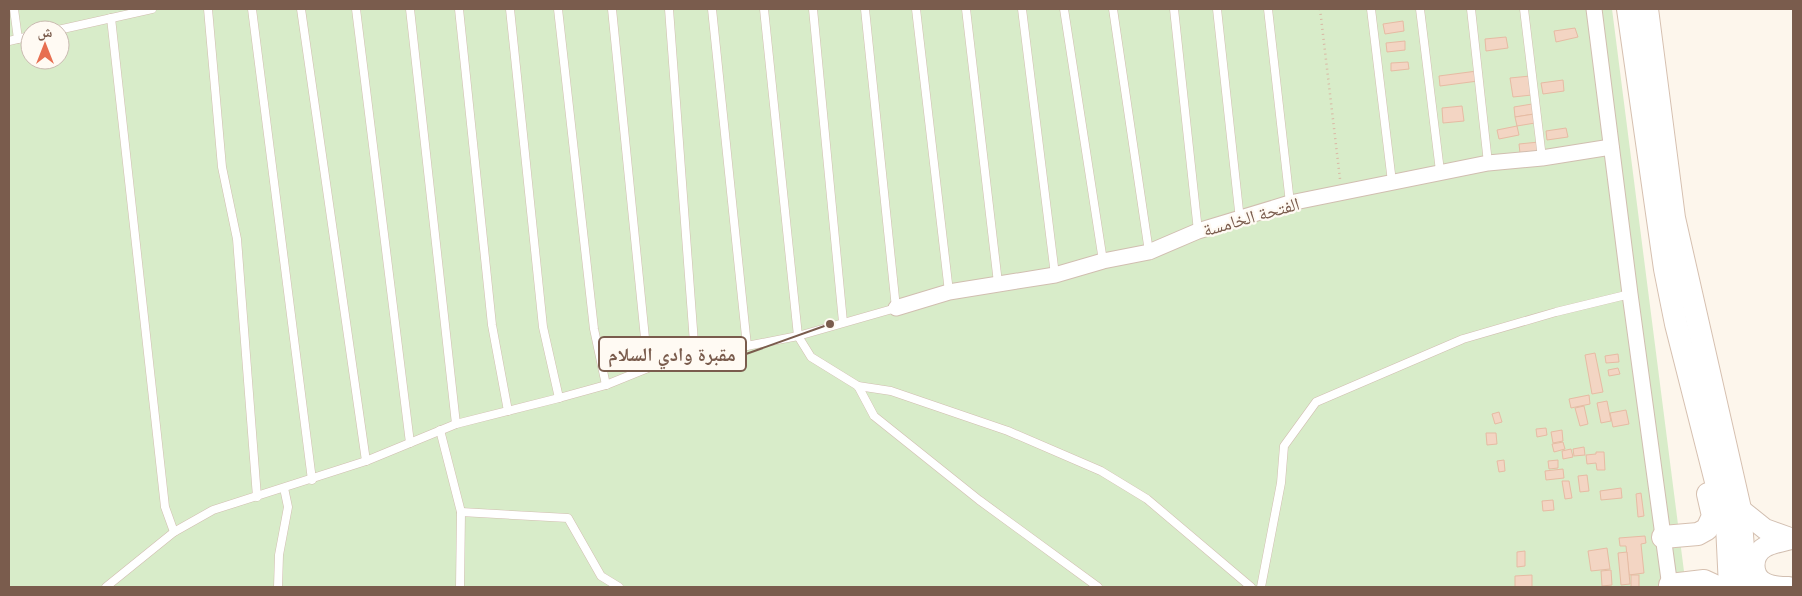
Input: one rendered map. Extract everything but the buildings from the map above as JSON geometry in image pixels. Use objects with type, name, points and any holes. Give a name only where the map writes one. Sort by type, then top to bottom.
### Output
[{"type":"main road","points":[[1628,9],[1654,210],[1676,324],[1727,525],[1730,587]]},
{"type":"main road","points":[[1648,9],[1674,218],[1740,509],[1746,587]]},
{"type":"main road","points":[[1662,537],[1698,534],[1710,525],[1712,516],[1707,484],[1711,459]]},
{"type":"main road","points":[[1670,586],[1704,581],[1717,587]]},
{"type":"street","points":[[1594,9],[1662,537],[1670,586]]},
{"type":"street","name":"الفتحة الخامسة","points":[[896,308],[949,292],[998,283],[1055,276],[1103,261],[1149,252],[1198,231],[1240,220],[1290,203],[1488,163],[1542,158],[1611,147]]},
{"type":"street","points":[[1740,509],[1765,529],[1792,539]]},
{"type":"street","points":[[1788,587],[1767,584],[1761,580],[1754,567],[1758,553],[1764,548],[1792,539]]},
{"type":"lane","points":[[9,41],[18,39],[14,9]]},
{"type":"lane","points":[[70,27],[152,9]]},
{"type":"lane","points":[[208,9],[222,167],[237,239],[258,497]]},
{"type":"lane","points":[[252,9],[312,480]]},
{"type":"lane","points":[[302,9],[366,460]]},
{"type":"lane","points":[[356,9],[410,442]]},
{"type":"lane","points":[[410,9],[456,424]]},
{"type":"lane","points":[[459,9],[492,326],[508,411]]},
{"type":"lane","points":[[510,9],[543,327],[559,398]]},
{"type":"lane","points":[[558,9],[594,329],[606,384]]},
{"type":"lane","points":[[612,9],[648,368]]},
{"type":"lane","points":[[669,9],[696,356]]},
{"type":"lane","points":[[712,9],[747,346]]},
{"type":"lane","points":[[764,9],[798,336],[810,357],[858,386],[890,391],[1008,431],[1101,471],[1147,499],[1251,587]]},
{"type":"lane","points":[[813,9],[843,322]]},
{"type":"lane","points":[[106,587],[174,532],[213,510],[312,480],[456,424],[559,398],[606,384],[648,368],[696,356],[798,336],[896,308],[865,9]]},
{"type":"lane","points":[[916,9],[949,292]]},
{"type":"lane","points":[[966,9],[998,283]]},
{"type":"lane","points":[[1022,9],[1055,276]]},
{"type":"lane","points":[[1064,9],[1103,261]]},
{"type":"lane","points":[[1113,9],[1149,252]]},
{"type":"lane","points":[[1174,9],[1198,231]]},
{"type":"lane","points":[[1217,9],[1240,220]]},
{"type":"lane","points":[[1268,9],[1290,203]]},
{"type":"lane","points":[[1371,9],[1392,182]]},
{"type":"lane","points":[[1420,9],[1440,172]]},
{"type":"lane","points":[[1471,9],[1488,163]]},
{"type":"lane","points":[[1524,9],[1542,158]]},
{"type":"lane","points":[[111,18],[165,506],[174,532]]},
{"type":"lane","points":[[1260,587],[1281,483],[1284,446],[1316,402],[1463,339],[1556,312],[1630,294]]},
{"type":"lane","points":[[858,386],[874,416],[978,500],[1098,587]]},
{"type":"lane","points":[[440,430],[461,512],[460,587]]},
{"type":"lane","points":[[278,587],[279,555],[288,506],[284,488]]},
{"type":"lane","points":[[461,512],[568,518],[601,576],[619,587]]},
{"type":"path","points":[[1320,9],[1342,192]]},
{"type":"green space","points":[[9,9],[1612,9],[1686,587],[9,587]]},
{"type":"place","name":"مقبرة وادي السلام","points":[[830,324]]}]
